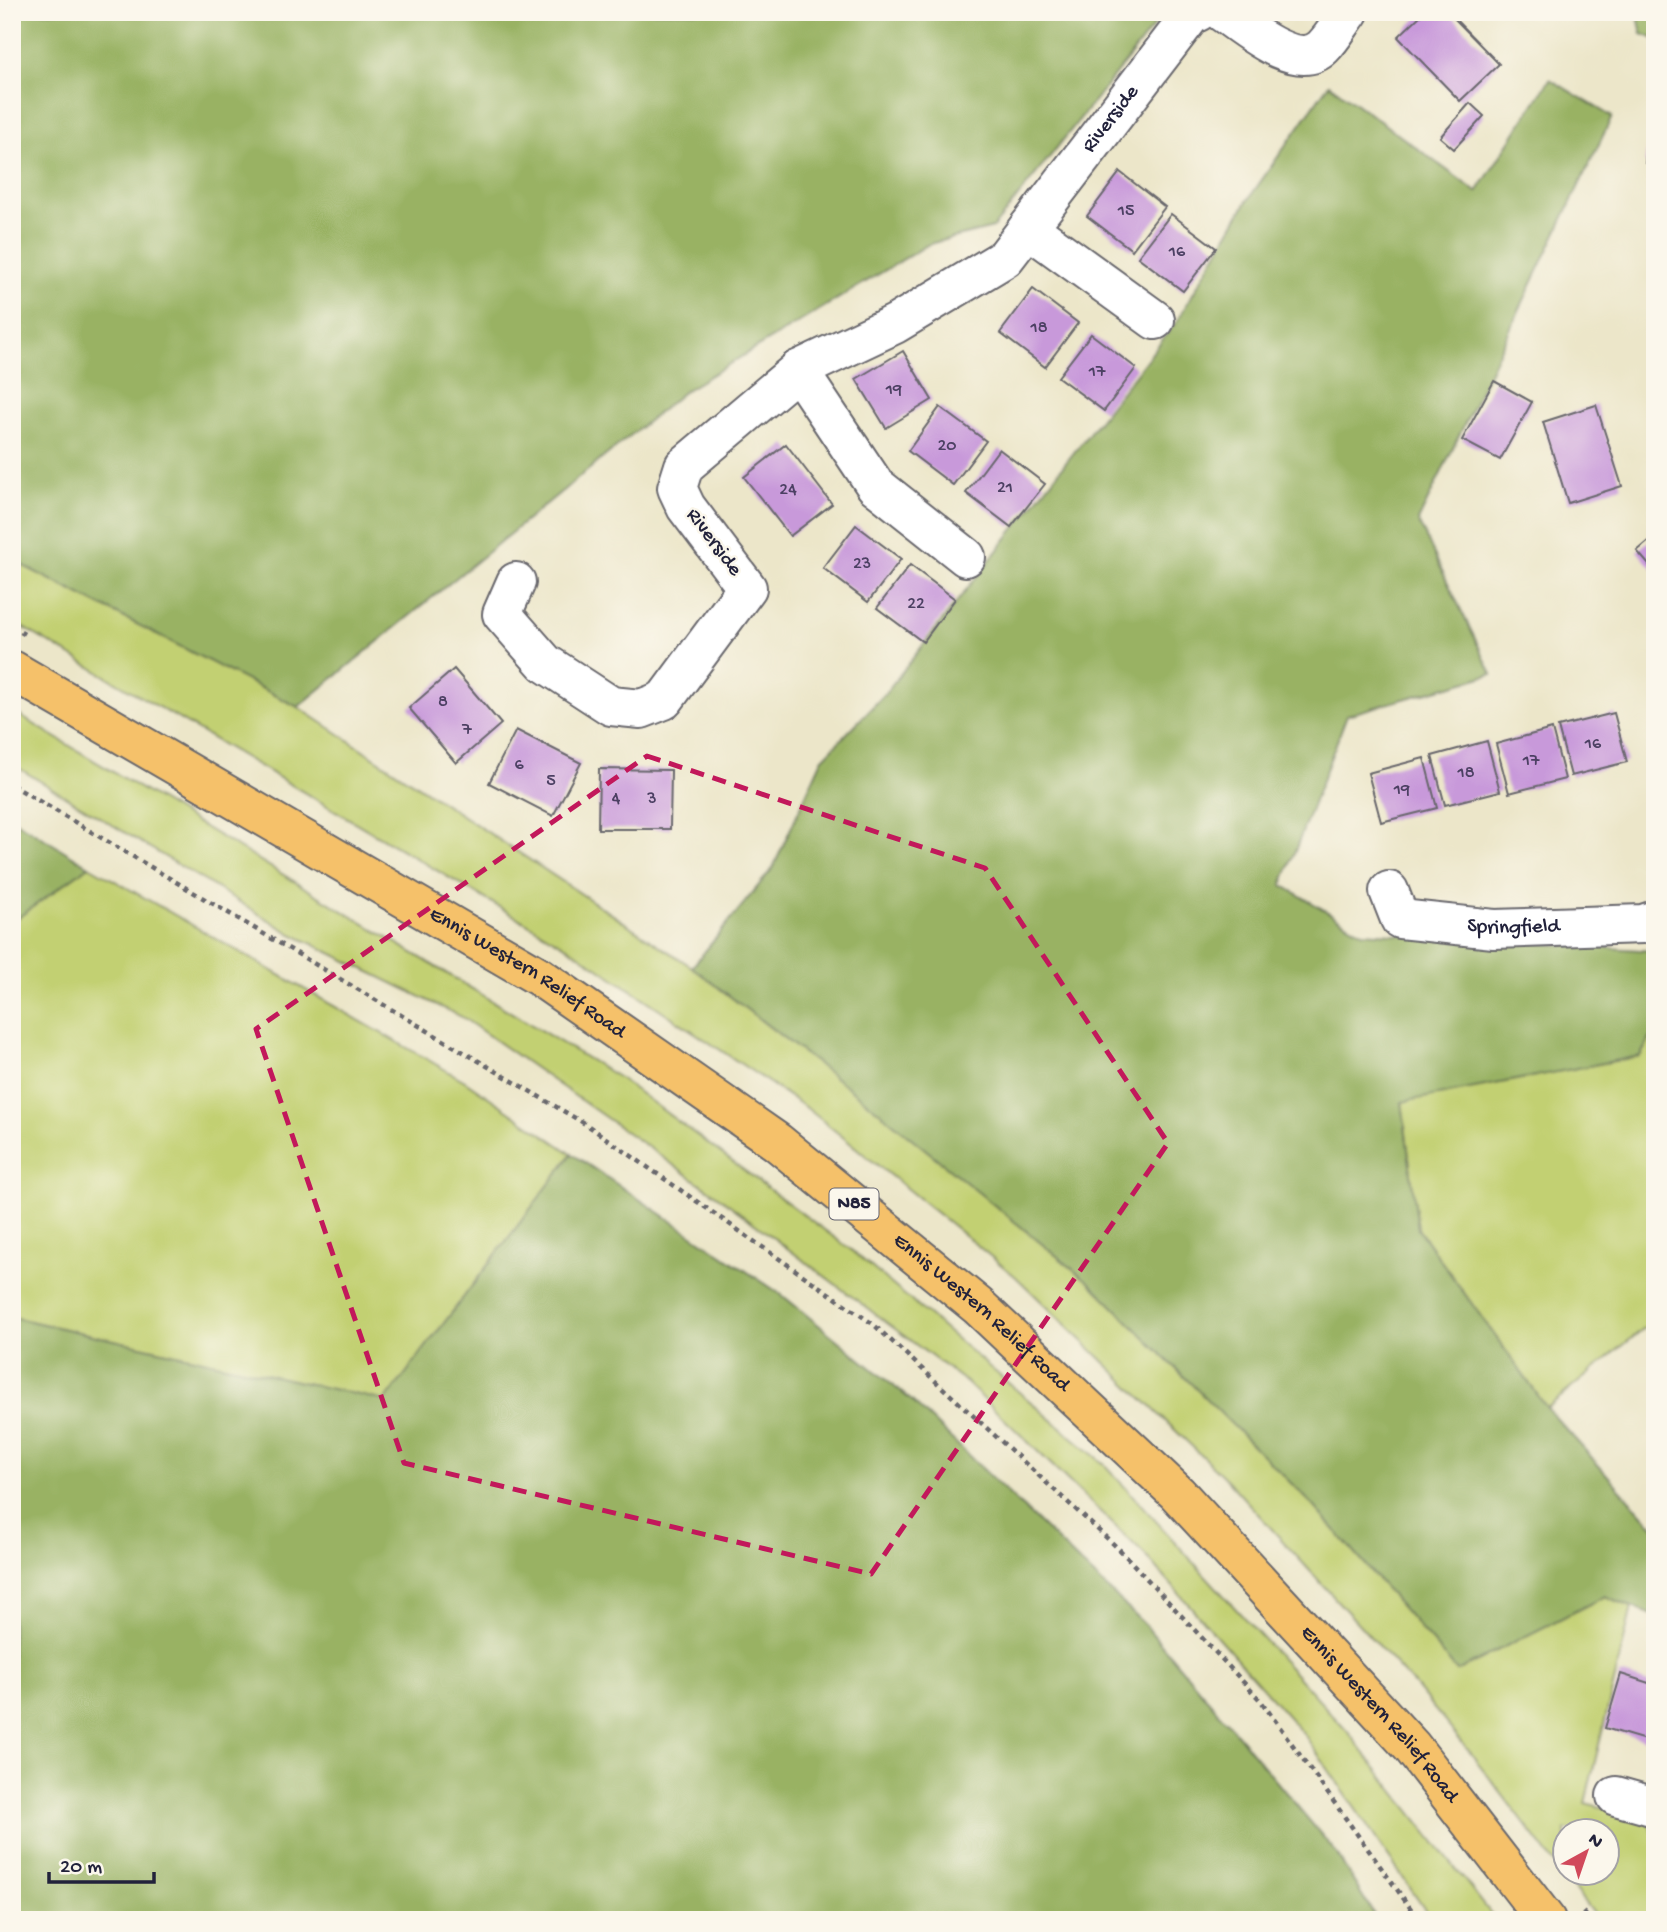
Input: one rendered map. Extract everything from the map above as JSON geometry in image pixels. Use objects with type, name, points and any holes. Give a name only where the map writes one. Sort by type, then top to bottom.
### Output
[{"type":"main road","name":"Ennis Western Relief Road","points":[[12,670],[540,977],[777,1142],[957,1288],[1177,1493],[1412,1747],[1546,1920]]},
{"type":"street","name":"Riverside","points":[[516,582],[502,614],[545,663],[611,706],[641,709],[664,700],[747,588],[685,507],[677,488],[684,466],[798,370],[895,324],[1005,258],[1192,14],[1198,12]]},
{"type":"street","points":[[1222,12],[1283,52],[1304,54],[1321,50],[1349,12]]},
{"type":"street","points":[[1028,228],[1155,320]]},
{"type":"street","points":[[798,370],[875,485],[967,557]]},
{"type":"street","name":"Springfield","points":[[1389,891],[1400,919],[1494,929],[1643,924],[1655,920]]},
{"type":"street","points":[[1616,1796],[1655,1807]]},
{"type":"path","points":[[12,785],[587,1125],[873,1324],[1120,1550],[1261,1700],[1419,1920]]},
{"type":"highlighted area","points":[[647,756],[985,868],[1168,1143],[871,1574],[404,1463],[256,1029]]},
{"type":"green space","points":[[12,12],[1165,12],[993,228],[929,244],[686,390],[298,707],[12,560]]},
{"type":"green space","points":[[1637,12],[1655,12],[1655,39],[1642,34]]},
{"type":"green space","points":[[1550,79],[1612,117],[1418,521],[1492,674],[1347,715],[1282,885],[1362,932],[1655,951],[1655,1030],[1640,1056],[1402,1102],[1418,1229],[1547,1408],[1655,1528],[1655,1616],[1605,1596],[1457,1671],[1315,1507],[1089,1282],[872,1106],[692,967],[773,868],[822,759],[883,696],[1177,321],[1247,201],[1329,84],[1477,192]]},
{"type":"green space","points":[[12,560],[298,707],[692,967],[872,1106],[1089,1282],[1315,1507],[1457,1671],[1605,1596],[1632,1607],[1585,1803],[1645,1818],[1654,1834],[1655,1920],[1598,1920],[1572,1886],[1622,1886],[1622,1816],[1552,1816],[1552,1860],[1466,1747],[1416,1687],[1228,1481],[1015,1276],[808,1109],[569,948],[12,621]]},
{"type":"green space","points":[[12,711],[618,1077],[850,1249],[1104,1464],[1346,1730],[1496,1920],[1432,1920],[1306,1737],[1145,1555],[967,1383],[715,1194],[462,1017],[292,934],[12,764]]},
{"type":"green space","points":[[12,819],[89,866],[12,922]]},
{"type":"green space","points":[[89,866],[465,1081],[572,1154],[385,1401],[12,1317],[12,922]]},
{"type":"green space","points":[[1655,1030],[1655,1319],[1547,1408],[1418,1229],[1402,1101],[1640,1056]]},
{"type":"green space","points":[[572,1154],[782,1295],[912,1401],[1146,1626],[1335,1851],[1377,1920],[12,1920],[12,1317],[385,1401]]},
{"type":"building","points":[[1424,12],[1448,12],[1499,64],[1460,101],[1398,37]]},
{"type":"building","points":[[1470,103],[1484,116],[1454,149],[1440,137]]},
{"type":"building","points":[[1650,120],[1655,121],[1655,165],[1645,163]]},
{"type":"building","points":[[1120,172],[1165,207],[1132,250],[1087,216]]},
{"type":"building","points":[[1171,214],[1216,248],[1183,291],[1138,257]]},
{"type":"building","points":[[1033,289],[1078,323],[1045,367],[1000,333]]},
{"type":"building","points":[[1091,334],[1136,368],[1104,411],[1058,377]]},
{"type":"building","points":[[903,351],[932,400],[886,428],[856,379]]},
{"type":"building","points":[[1494,381],[1532,402],[1500,460],[1462,440]]},
{"type":"building","points":[[1596,405],[1622,486],[1568,503],[1543,422]]},
{"type":"building","points":[[940,407],[986,441],[953,485],[908,451]]},
{"type":"building","points":[[786,444],[832,504],[790,536],[744,477]]},
{"type":"building","points":[[999,449],[1045,484],[1011,527],[966,493]]},
{"type":"building","points":[[856,525],[901,559],[868,602],[823,568]]},
{"type":"building","points":[[1655,536],[1655,572],[1637,551]]},
{"type":"building","points":[[910,565],[955,599],[923,642],[877,608]]},
{"type":"building","points":[[454,669],[501,724],[456,763],[409,708]]},
{"type":"building","points":[[1614,713],[1627,762],[1571,776],[1558,727]]},
{"type":"building","points":[[1552,729],[1565,779],[1509,793],[1496,744]]},
{"type":"building","points":[[516,730],[581,763],[553,816],[489,783]]},
{"type":"building","points":[[1487,741],[1500,791],[1445,805],[1432,756]]},
{"type":"building","points":[[1424,758],[1437,808],[1381,822],[1368,773]]},
{"type":"building","points":[[599,769],[671,770],[670,829],[598,829]]},
{"type":"building","points":[[1621,1674],[1655,1685],[1655,1743],[1605,1728]]}]
